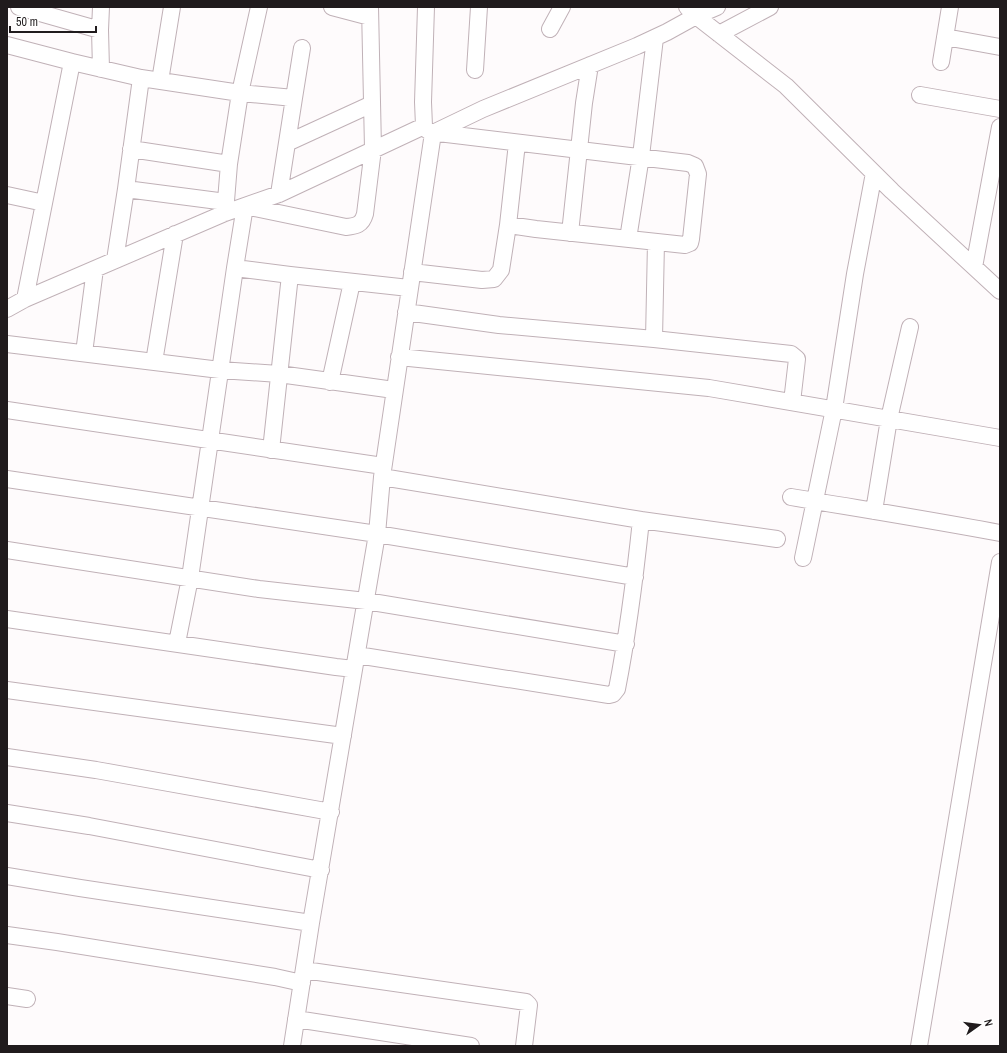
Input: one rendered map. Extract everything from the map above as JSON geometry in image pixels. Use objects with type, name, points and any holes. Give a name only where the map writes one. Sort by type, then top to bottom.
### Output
[{"type":"street","points":[[19,7],[100,30]]},
{"type":"street","points":[[101,7],[101,69]]},
{"type":"street","points":[[160,81],[172,7]]},
{"type":"street","points":[[225,208],[229,164],[240,93],[259,7]]},
{"type":"street","points":[[245,206],[346,227],[359,225],[362,222],[373,149],[370,12],[332,7]]},
{"type":"street","points":[[292,1046],[311,923],[377,534],[382,472],[412,272],[429,130],[422,102],[426,7]]},
{"type":"street","points":[[475,70],[479,7]]},
{"type":"street","points":[[550,30],[562,7]]},
{"type":"street","points":[[126,189],[225,208],[245,206],[280,194],[373,149],[429,130],[483,109],[655,38],[692,12],[717,7]]},
{"type":"street","points":[[719,34],[770,7]]},
{"type":"street","points":[[941,62],[950,7]]},
{"type":"street","points":[[692,12],[786,86],[874,173],[1000,291]]},
{"type":"street","points":[[945,36],[1000,47]]},
{"type":"street","points":[[628,239],[642,156],[655,38]]},
{"type":"street","points":[[7,45],[140,78],[240,93],[294,98]]},
{"type":"street","points":[[280,194],[302,48]]},
{"type":"street","points":[[25,299],[72,62]]},
{"type":"street","points":[[570,233],[584,103],[590,65]]},
{"type":"street","points":[[115,260],[126,189],[140,78]]},
{"type":"street","points":[[920,95],[1000,109]]},
{"type":"street","points":[[287,143],[372,104]]},
{"type":"street","points":[[974,267],[1000,127]]},
{"type":"street","points":[[429,130],[580,150],[642,156],[688,163],[695,166],[697,169],[698,174],[691,239],[690,242],[682,245],[508,225]]},
{"type":"street","points":[[412,272],[482,280],[494,279],[501,270],[508,225],[517,142]]},
{"type":"street","points":[[131,149],[229,164]]},
{"type":"street","points":[[803,558],[834,409],[855,274],[874,173]]},
{"type":"street","points":[[7,195],[44,203]]},
{"type":"street","points":[[177,643],[190,578],[209,441],[245,206]]},
{"type":"street","points":[[7,309],[25,299],[175,234],[225,208]]},
{"type":"street","points":[[154,362],[175,234]]},
{"type":"street","points":[[654,339],[656,242]]},
{"type":"street","points":[[235,268],[409,288]]},
{"type":"street","points":[[84,353],[95,269]]},
{"type":"street","points":[[271,450],[290,275]]},
{"type":"street","points":[[330,382],[352,282]]},
{"type":"street","points":[[406,312],[498,325],[654,339],[794,355],[797,362],[792,402]]},
{"type":"street","points":[[874,511],[889,419],[910,327]]},
{"type":"street","points":[[7,344],[220,370],[279,374],[394,390]]},
{"type":"street","points":[[399,357],[709,388],[1000,438]]},
{"type":"street","points":[[7,410],[271,450],[640,520],[777,539]]},
{"type":"street","points":[[7,479],[377,534],[635,577]]},
{"type":"street","points":[[791,497],[904,515],[1000,533]]},
{"type":"street","points":[[7,619],[135,638],[356,662],[609,695],[613,694],[617,689],[626,644],[635,577],[640,520]]},
{"type":"street","points":[[7,550],[259,589],[366,601],[626,644]]},
{"type":"street","points":[[919,1046],[996,614],[1000,562]]},
{"type":"street","points":[[7,690],[343,736]]},
{"type":"street","points":[[7,757],[96,770],[331,812]]},
{"type":"street","points":[[7,813],[89,826],[321,870]]},
{"type":"street","points":[[7,876],[311,923]]},
{"type":"street","points":[[7,935],[276,977],[303,976],[526,1002],[529,1005],[524,1046]]},
{"type":"street","points":[[7,996],[27,999]]},
{"type":"street","points":[[296,1019],[471,1046]]}]
